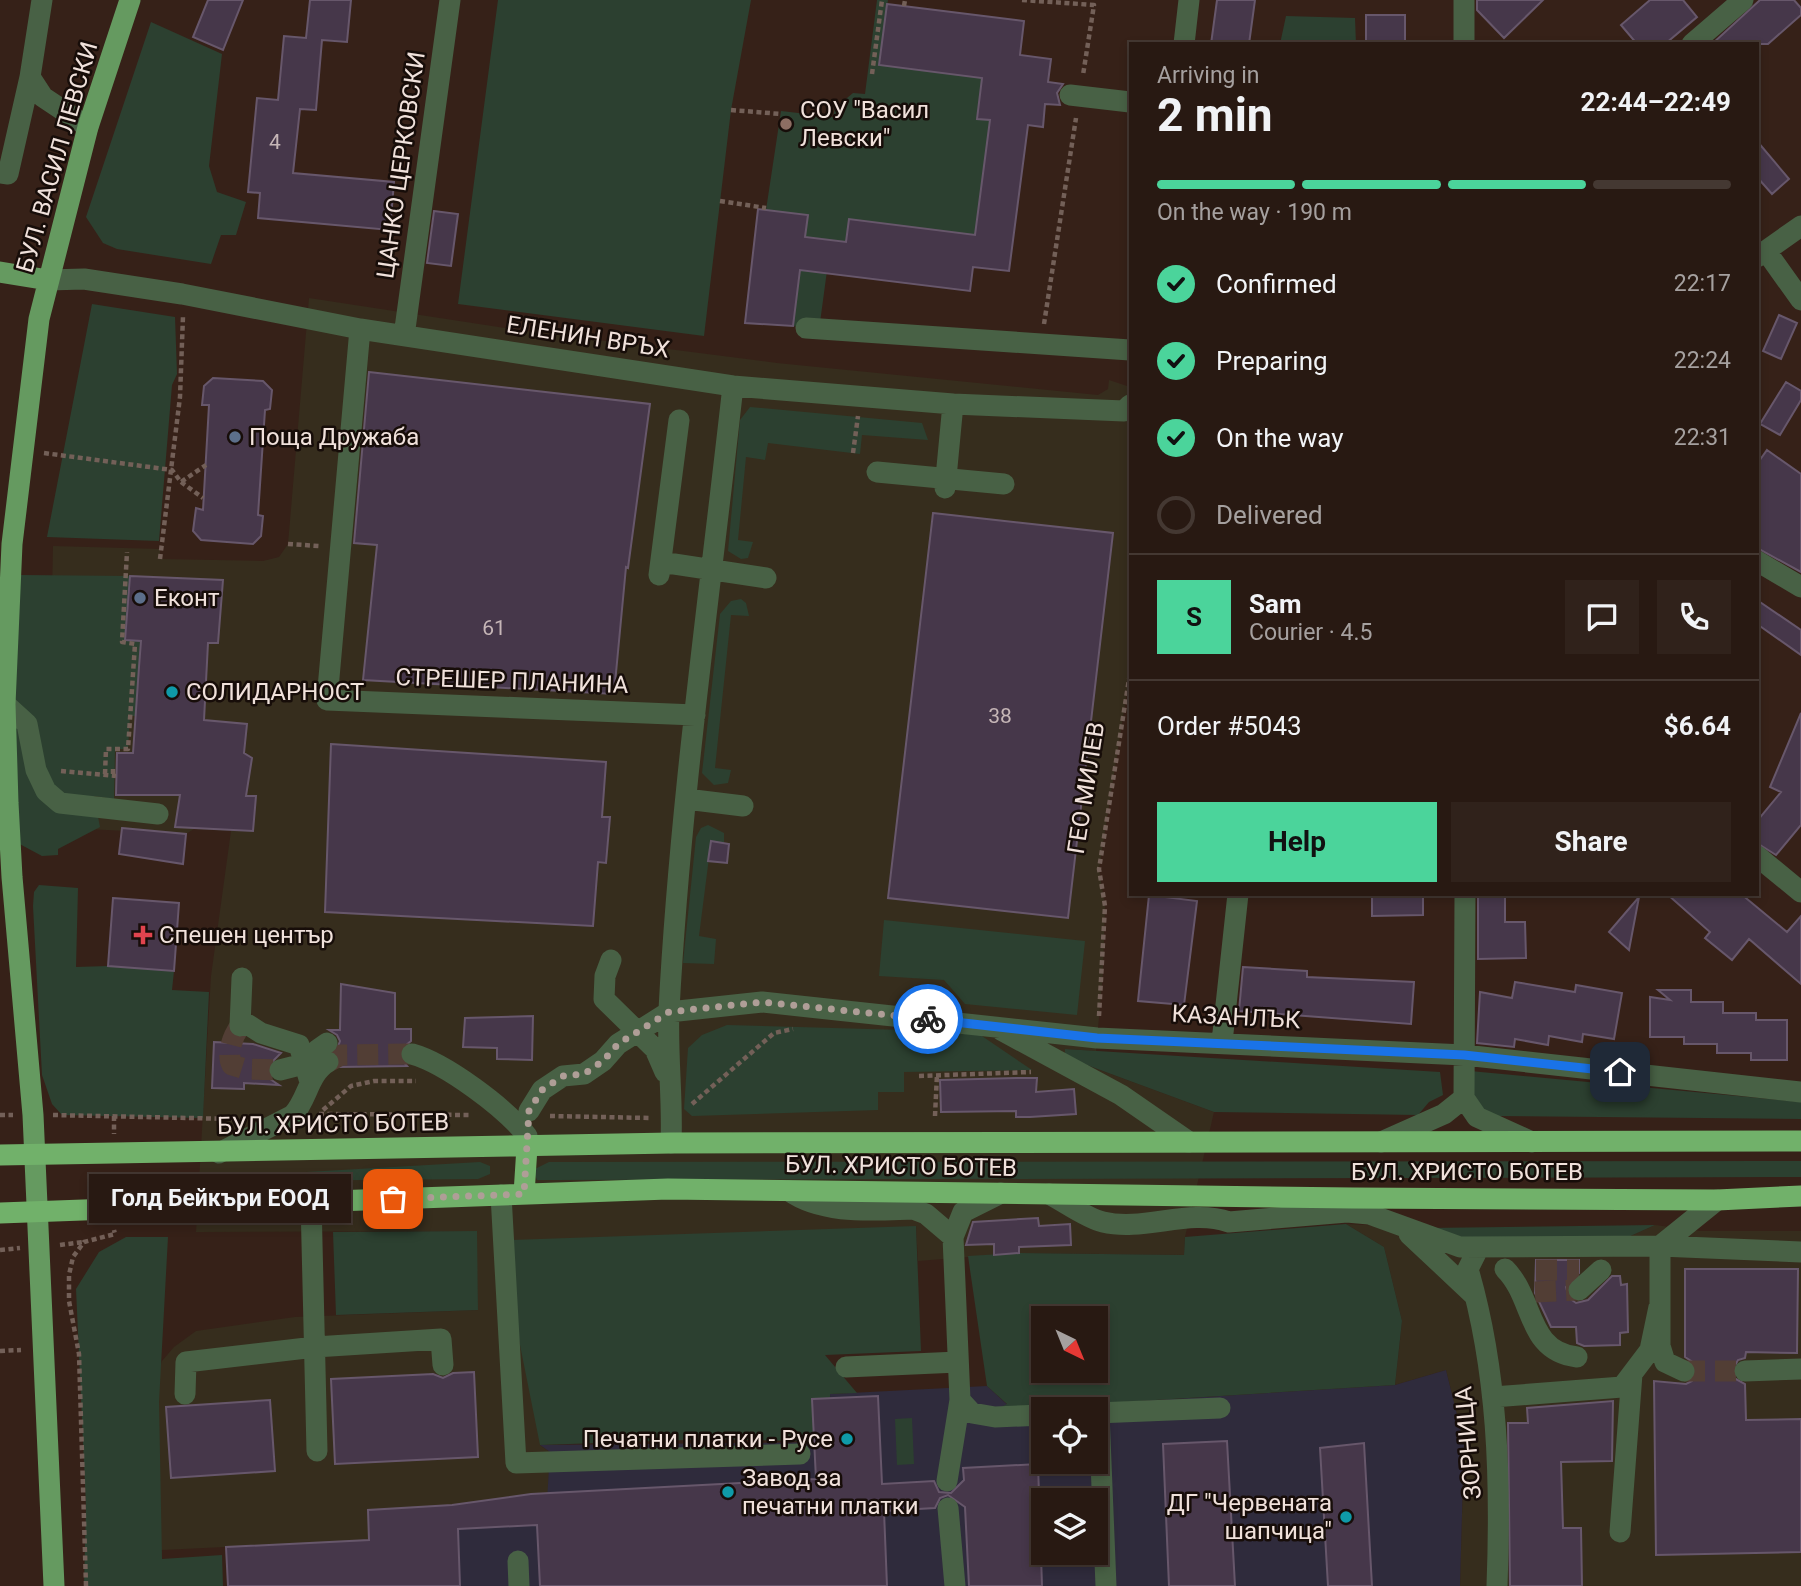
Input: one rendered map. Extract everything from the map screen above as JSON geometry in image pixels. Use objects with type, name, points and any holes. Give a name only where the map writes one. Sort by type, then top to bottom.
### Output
[{"type":"highway","name":"БУЛ. ХРИСТО БОТЕВ","points":[[0,1155],[219,1153],[525,1123],[671,1143],[1801,1141]]},
{"type":"highway","points":[[524,1194],[525,1123]]},
{"type":"highway","name":"БУЛ. ХРИСТО БОТЕВ","points":[[0,1213],[668,1189],[1353,1198],[1717,1200],[1801,1196]]},
{"type":"main road","name":"БУЛ. ВАСИЛ ЛЕВСКИ","points":[[54,1586],[38,1211],[12,877],[5,704],[12,544],[40,319],[48,280],[88,127],[130,0]]},
{"type":"main road","points":[[0,272],[48,280]]},
{"type":"street","points":[[0,173],[8,174],[30,77],[42,0]]},
{"type":"street","name":"ЦАНКО ЦЕРКОВСКИ","points":[[404,336],[450,0]]},
{"type":"street","points":[[1184,42],[1189,0]]},
{"type":"street","points":[[1464,0],[1464,42]]},
{"type":"street","points":[[1694,42],[1743,0]]},
{"type":"street","points":[[30,77],[43,97],[88,127]]},
{"type":"street","points":[[1070,95],[1129,102]]},
{"type":"street","points":[[1801,226],[1762,254],[1801,300]]},
{"type":"street","name":"ЕЛЕНИН ВРЪХ","points":[[48,280],[84,279],[182,294],[360,329],[733,386],[953,404],[1127,408]]},
{"type":"street","points":[[806,328],[1129,350]]},
{"type":"street","points":[[341,547],[360,329]]},
{"type":"street","points":[[671,1143],[669,1012],[695,715],[733,386]]},
{"type":"street","points":[[945,482],[953,404]]},
{"type":"street","points":[[679,420],[660,568],[766,578]]},
{"type":"street","points":[[877,472],[945,482],[1004,484]]},
{"type":"street","name":"СТРЕШЕР ПЛАНИНА","points":[[341,547],[327,700],[695,715]]},
{"type":"street","points":[[1759,562],[1801,587]]},
{"type":"street","points":[[5,704],[27,724],[36,770],[46,791],[60,803],[158,814]]},
{"type":"street","points":[[687,799],[743,806]]},
{"type":"street","points":[[1759,858],[1801,892]]},
{"type":"street","points":[[1222,1042],[1238,896]]},
{"type":"street","points":[[1465,896],[1464,1098],[1477,1117],[1532,1142]]},
{"type":"street","points":[[611,960],[605,976],[604,999],[655,1049],[668,1080]]},
{"type":"street","points":[[242,978],[240,1026],[247,1024],[261,1033],[299,1045],[317,1063]]},
{"type":"street","name":"КАЗАНЛЪК","points":[[669,1012],[762,1002],[1097,1038],[1464,1055],[1801,1092]]},
{"type":"street","points":[[525,1123],[542,1090],[563,1076],[584,1074],[603,1061],[618,1044],[669,1012]]},
{"type":"street","points":[[993,1026],[1121,1095],[1189,1142]]},
{"type":"street","points":[[411,1047],[427,1048],[452,1073],[525,1123]]},
{"type":"street","points":[[280,1070],[317,1063]]},
{"type":"street","points":[[219,1153],[293,1115],[302,1105],[317,1063]]},
{"type":"street","points":[[476,1090],[509,1115],[525,1123]]},
{"type":"street","points":[[1381,1142],[1444,1114],[1464,1098]]},
{"type":"street","points":[[789,1191],[804,1202],[827,1207],[913,1209],[926,1214],[953,1237]]},
{"type":"street","points":[[947,1481],[960,1400],[953,1237],[963,1212],[1001,1193]]},
{"type":"street","points":[[1049,1194],[1102,1222],[1151,1222],[1215,1217],[1229,1222],[1347,1212],[1369,1214],[1460,1247],[1660,1246],[1801,1252]]},
{"type":"street","points":[[501,1195],[516,1463],[800,1454]]},
{"type":"street","points":[[1353,1198],[1402,1227],[1476,1297]]},
{"type":"street","points":[[1660,1246],[1717,1200]]},
{"type":"street","points":[[311,1202],[317,1451]]},
{"type":"street","points":[[1660,1246],[1660,1346],[1665,1362],[1684,1371]]},
{"type":"street","name":"ЗОРНИЦА","points":[[1479,1247],[1468,1269],[1476,1297],[1493,1397],[1501,1493],[1497,1586]]},
{"type":"street","points":[[1579,1290],[1601,1270]]},
{"type":"street","points":[[1510,1275],[1530,1295],[1533,1326],[1545,1343],[1562,1355],[1577,1357]]},
{"type":"street","points":[[1493,1397],[1622,1387],[1650,1350],[1659,1307]]},
{"type":"street","points":[[185,1394],[186,1362],[315,1347],[440,1339],[443,1365]]},
{"type":"street","points":[[846,1367],[958,1362]]},
{"type":"street","points":[[1745,1371],[1801,1369]]},
{"type":"street","points":[[1620,1532],[1632,1374]]},
{"type":"street","points":[[960,1400],[972,1413],[995,1417],[1031,1416]]},
{"type":"street","points":[[1108,1413],[1220,1408]]},
{"type":"street","points":[[1100,1474],[1106,1586]]},
{"type":"street","points":[[948,1508],[955,1586]]},
{"type":"street","points":[[518,1561],[519,1586]]},
{"type":"path","points":[[872,74],[882,0]]},
{"type":"path","points":[[731,110],[780,114]]},
{"type":"path","points":[[720,201],[766,208]]},
{"type":"path","points":[[1045,316],[1050,288]]},
{"type":"path","points":[[160,559],[180,397],[182,294]]},
{"type":"path","points":[[853,453],[858,416]]},
{"type":"path","points":[[24,449],[172,470],[181,482],[204,498]]},
{"type":"path","points":[[181,482],[205,465]]},
{"type":"path","points":[[288,544],[341,547]]},
{"type":"path","points":[[112,773],[106,749],[128,749],[135,644],[122,642],[127,552]]},
{"type":"path","name":"ГЕО МИЛЕВ","points":[[1097,1038],[1105,906],[1099,869],[1129,679]]},
{"type":"path","points":[[525,1123],[672,1118],[718,1085],[774,1033],[798,1028]]},
{"type":"path","points":[[919,1076],[1030,1075],[1049,1056]]},
{"type":"path","points":[[936,1116],[937,1074]]},
{"type":"path","points":[[318,1114],[351,1086],[374,1081],[419,1082]]},
{"type":"path","points":[[62,1115],[245,1118]]},
{"type":"path","points":[[293,1115],[472,1115]]},
{"type":"path","points":[[86,1586],[79,1354],[69,1301],[69,1275],[74,1257],[84,1242],[114,1234]]},
{"type":"shaded area","points":[[309,298],[512,329],[777,363],[1098,395],[1108,389],[1109,380],[1129,387],[1129,679],[1099,869],[1105,906],[1096,1051],[1066,1049],[1065,1057],[1214,1112],[1185,1237],[1184,1255],[1019,1253],[918,1261],[916,1226],[540,1445],[550,1452],[548,1500],[368,1511],[369,1540],[141,1551],[152,1388],[162,1361],[174,1347],[196,1331],[295,1317],[478,1310],[476,1231],[196,1232],[211,976],[231,831],[194,829],[186,834],[47,827],[53,546],[160,549],[160,559],[263,561],[279,557],[288,544]]},
{"type":"shaded area","points":[[1346,1224],[1626,1238],[1655,1225],[1700,1231],[1801,1231],[1801,1586],[1460,1586],[1464,1443],[1446,1370],[1395,1385],[1402,1321],[1384,1247]]},
{"type":"shaded area","name":"Завод за печатни платки","points":[[1446,1370],[1464,1443],[1460,1586],[228,1586],[226,1547],[369,1540],[368,1510],[547,1500],[550,1452],[540,1445],[831,1442],[830,1394],[987,1386],[1012,1409],[1031,1408],[1031,1474],[1108,1474],[1108,1403],[1395,1385]]},
{"type":"green space","points":[[498,0],[751,0],[731,110],[704,336],[458,304]]},
{"type":"green space","points":[[877,0],[888,0],[879,64],[985,55],[977,118],[990,120],[975,235],[849,219],[846,242],[831,241],[819,330],[793,326],[808,216],[766,210],[781,111],[833,117],[835,108],[853,93],[865,94]]},
{"type":"green space","points":[[1286,16],[1355,18],[1356,42],[1280,42]]},
{"type":"green space","points":[[151,22],[222,54],[209,166],[217,192],[246,202],[236,235],[221,235],[211,264],[117,249],[103,243],[86,217]]},
{"type":"green space","points":[[92,304],[175,317],[177,374],[172,385],[159,541],[47,537]]},
{"type":"green space","points":[[750,407],[922,423],[928,440],[862,435],[860,454],[768,443],[765,460],[746,457],[738,540],[753,542],[748,558],[741,559],[728,551],[740,420]]},
{"type":"green space","points":[[20,575],[130,576],[125,640],[141,641],[136,716],[130,716],[128,749],[115,749],[114,799],[94,796],[100,827],[58,849],[58,855],[42,856],[14,841],[11,705]]},
{"type":"green space","points":[[741,599],[746,603],[749,616],[731,615],[715,768],[731,770],[728,783],[714,785],[702,773],[720,614],[731,601]]},
{"type":"green space","points":[[708,825],[724,833],[724,843],[711,842],[699,936],[716,939],[714,964],[683,963],[696,837],[701,828]]},
{"type":"green space","points":[[39,885],[78,888],[76,967],[108,966],[174,971],[172,990],[209,992],[203,1118],[62,1115],[52,1104],[42,1075],[33,906],[34,892]]},
{"type":"green space","points":[[884,920],[1085,941],[1077,1015],[965,1004],[944,980],[879,976]]},
{"type":"green space","points":[[727,1025],[976,1032],[1032,1070],[904,1072],[904,1092],[878,1092],[878,1110],[692,1116],[684,1109],[688,1048],[702,1035]]},
{"type":"green space","points":[[1065,1049],[1440,1072],[1443,1095],[1429,1102],[1418,1115],[1214,1112],[1065,1057]]},
{"type":"green space","points":[[1470,1071],[1801,1102],[1801,1119],[1493,1116],[1470,1100]]},
{"type":"green space","points":[[1801,1161],[1801,1177],[537,1180],[533,1170],[549,1162]]},
{"type":"green space","points":[[480,1162],[490,1166],[490,1174],[478,1179],[133,1182]]},
{"type":"green space","points":[[1346,1224],[1384,1247],[1402,1321],[1395,1385],[1108,1403],[1108,1397],[1031,1397],[1031,1408],[996,1410],[1007,1404],[987,1386],[968,1256],[1019,1253],[1184,1255],[1185,1237]]},
{"type":"green space","points":[[1655,1225],[1626,1238],[1457,1240],[1427,1228]]},
{"type":"green space","points":[[916,1226],[921,1351],[825,1355],[857,1393],[830,1394],[832,1442],[716,1439],[540,1445],[513,1310],[511,1240]]},
{"type":"green space","points":[[477,1231],[478,1310],[336,1315],[333,1232]]},
{"type":"green space","points":[[126,1237],[168,1237],[159,1402],[162,1559],[222,1555],[223,1586],[84,1586],[86,1507],[76,1289],[99,1252]]},
{"type":"green space","points":[[912,1418],[914,1464],[897,1465],[895,1419]]},
{"type":"building","points":[[208,0],[243,0],[223,50],[193,37]]},
{"type":"building","points":[[310,0],[351,0],[347,42],[322,40],[316,110],[300,109],[293,173],[394,182],[390,230],[258,218],[260,193],[248,192],[257,98],[278,100],[284,36],[306,38]]},
{"type":"building","points":[[1217,0],[1255,0],[1249,42],[1211,42]]},
{"type":"building","points":[[1477,0],[1543,0],[1504,38],[1477,10]]},
{"type":"building","points":[[1650,0],[1683,0],[1697,17],[1667,42],[1635,42],[1621,25]]},
{"type":"building","points":[[1760,0],[1794,0],[1801,8],[1801,15],[1768,44],[1714,42]]},
{"type":"building","points":[[887,4],[1024,21],[1020,55],[1051,59],[1048,82],[1063,84],[1057,93],[1060,105],[1045,104],[1043,127],[1028,125],[1009,271],[973,267],[970,291],[800,270],[793,326],[745,323],[758,209],[808,215],[805,237],[846,242],[849,219],[975,235],[990,120],[977,119],[982,78],[879,65]]},
{"type":"building","points":[[1366,15],[1405,15],[1405,42],[1366,42]]},
{"type":"building","points":[[1759,143],[1789,179],[1772,194],[1759,179]]},
{"type":"building","points":[[434,211],[458,214],[451,266],[427,263]]},
{"type":"building","points":[[1779,315],[1797,323],[1781,359],[1763,351]]},
{"type":"building","points":[[369,372],[650,404],[628,568],[626,567],[614,694],[363,680],[377,545],[354,543]]},
{"type":"building","name":"Поща Дружаба","points":[[213,378],[263,381],[272,390],[270,409],[265,410],[258,515],[263,516],[261,536],[253,544],[201,540],[193,531],[196,508],[203,510],[209,405],[202,405],[204,386]]},
{"type":"building","points":[[1786,382],[1801,391],[1801,400],[1780,435],[1760,424]]},
{"type":"building","points":[[1767,450],[1801,474],[1801,572],[1759,549],[1759,461]]},
{"type":"building","points":[[933,513],[1113,533],[1068,918],[888,898]]},
{"type":"building","name":"СОЛИДАРНОСТ","points":[[130,576],[223,580],[218,643],[208,643],[204,720],[247,724],[244,753],[252,758],[246,796],[256,796],[253,831],[175,827],[180,795],[116,795],[117,753],[133,753],[141,641],[125,640]]},
{"type":"building","points":[[1759,601],[1801,630],[1801,655],[1759,625]]},
{"type":"building","points":[[1801,713],[1801,825],[1776,855],[1759,844],[1759,819],[1781,792],[1770,787]]},
{"type":"building","points":[[331,744],[606,762],[602,817],[610,817],[606,863],[598,862],[593,926],[325,912]]},
{"type":"building","points":[[122,828],[186,834],[183,864],[119,854]]},
{"type":"building","points":[[711,841],[729,844],[727,863],[708,861]]},
{"type":"building","points":[[1149,896],[1197,901],[1184,1005],[1138,1001]]},
{"type":"building","points":[[1372,896],[1423,896],[1423,915],[1372,916]]},
{"type":"building","points":[[1478,896],[1505,896],[1505,922],[1525,922],[1526,958],[1478,959]]},
{"type":"building","points":[[1669,896],[1743,896],[1787,932],[1801,916],[1801,984],[1749,939],[1732,960],[1705,938],[1710,932]]},
{"type":"building","points":[[1639,897],[1629,950],[1609,932]]},
{"type":"building","name":"Спешен център","points":[[113,898],[179,903],[174,971],[108,966]]},
{"type":"building","points":[[1243,967],[1307,971],[1307,977],[1414,982],[1411,1024],[1239,1011]]},
{"type":"building","points":[[1515,982],[1575,992],[1576,985],[1622,993],[1614,1039],[1583,1034],[1582,1042],[1549,1036],[1548,1045],[1515,1039],[1514,1047],[1477,1043],[1480,992],[1512,998]]},
{"type":"building","points":[[341,984],[395,993],[395,1029],[411,1029],[411,1041],[400,1050],[399,1057],[407,1066],[340,1067],[341,1060],[336,1052],[340,1041],[337,1035],[329,1030],[340,1030]]},
{"type":"building","points":[[1658,990],[1691,990],[1691,1002],[1723,1002],[1723,1013],[1756,1013],[1756,1020],[1787,1020],[1787,1060],[1751,1060],[1751,1053],[1717,1053],[1717,1044],[1684,1044],[1684,1037],[1650,1037],[1650,997],[1670,1000]]},
{"type":"building","points":[[533,1016],[532,1060],[497,1059],[497,1048],[463,1047],[465,1018]]},
{"type":"building","points":[[214,1042],[253,1044],[281,1053],[267,1067],[270,1079],[279,1085],[244,1083],[244,1089],[212,1088]]},
{"type":"building","points":[[1037,1078],[1036,1092],[1074,1089],[1076,1114],[1016,1117],[1016,1111],[941,1112],[940,1080]]},
{"type":"building","points":[[1038,1218],[1039,1226],[1070,1224],[1071,1245],[1019,1247],[1019,1253],[994,1255],[994,1244],[966,1245],[973,1222]]},
{"type":"building","points":[[1536,1260],[1579,1260],[1579,1273],[1566,1287],[1569,1298],[1576,1303],[1588,1300],[1612,1276],[1620,1276],[1621,1285],[1627,1284],[1628,1332],[1620,1333],[1620,1345],[1584,1346],[1577,1343],[1576,1327],[1551,1327],[1535,1293]]},
{"type":"building","points":[[1685,1269],[1798,1269],[1797,1353],[1746,1352],[1745,1358],[1738,1360],[1732,1371],[1734,1378],[1745,1384],[1746,1420],[1801,1419],[1801,1552],[1656,1555],[1654,1381],[1686,1384],[1692,1381],[1697,1371],[1694,1363],[1685,1357]]},
{"type":"building","points":[[474,1372],[478,1457],[335,1464],[331,1379],[433,1374],[443,1378],[453,1373]]},
{"type":"building","name":"Завод за печатни платки","points":[[878,1396],[882,1484],[934,1481],[939,1492],[951,1493],[964,1480],[963,1468],[1031,1464],[1031,1474],[1038,1474],[1039,1488],[1031,1488],[1031,1565],[1041,1565],[1042,1586],[969,1586],[965,1507],[948,1495],[940,1498],[935,1508],[884,1511],[887,1586],[540,1586],[537,1525],[458,1529],[460,1586],[228,1586],[226,1547],[369,1540],[368,1510],[452,1505],[531,1494],[816,1479],[812,1399]]},
{"type":"building","points":[[270,1400],[275,1471],[171,1478],[166,1407]]},
{"type":"building","points":[[1613,1401],[1612,1461],[1561,1462],[1563,1528],[1581,1528],[1582,1586],[1510,1586],[1508,1423],[1528,1423],[1527,1408]]},
{"type":"building","points":[[1227,1441],[1235,1586],[1169,1586],[1163,1444]]},
{"type":"building","name":"ДГ \"Червената шапчица\"","points":[[1364,1443],[1372,1586],[1328,1586],[1320,1448]]},
{"type":"tunnel","points":[[240,1026],[231,1045],[232,1065],[245,1069],[280,1070]]},
{"type":"tunnel","points":[[328,1062],[341,1055],[412,1054]]},
{"type":"tunnel","points":[[1536,1270],[1579,1270]]},
{"type":"tunnel","points":[[1535,1292],[1579,1290]]},
{"type":"tunnel","points":[[1684,1371],[1745,1371]]},
{"type":"way so far","points":[[393,1199],[524,1194],[529,1111],[542,1090],[563,1076],[584,1074],[603,1061],[618,1044],[669,1012],[762,1002],[928,1019]]},
{"type":"place","name":"СОУ \"Васил Левски\"","points":[[786,124]]},
{"type":"place","name":"Поща Дружаба","points":[[235,437]]},
{"type":"place","name":"Еконт","points":[[140,598]]},
{"type":"place","name":"СОЛИДАРНОСТ","points":[[172,692]]},
{"type":"place","name":"Спешен център","points":[[143,935]]},
{"type":"place","name":"Голд Бейкъри ЕООД","points":[[393,1199]]},
{"type":"place","name":"Печатни платки - Русе","points":[[847,1439]]},
{"type":"place","name":"Завод за печатни платки","points":[[728,1492]]},
{"type":"place","name":"ДГ \"Червената шапчица\"","points":[[1346,1517]]},
{"type":"route","points":[[928,1019],[1097,1038],[1464,1055],[1620,1072]]}]
